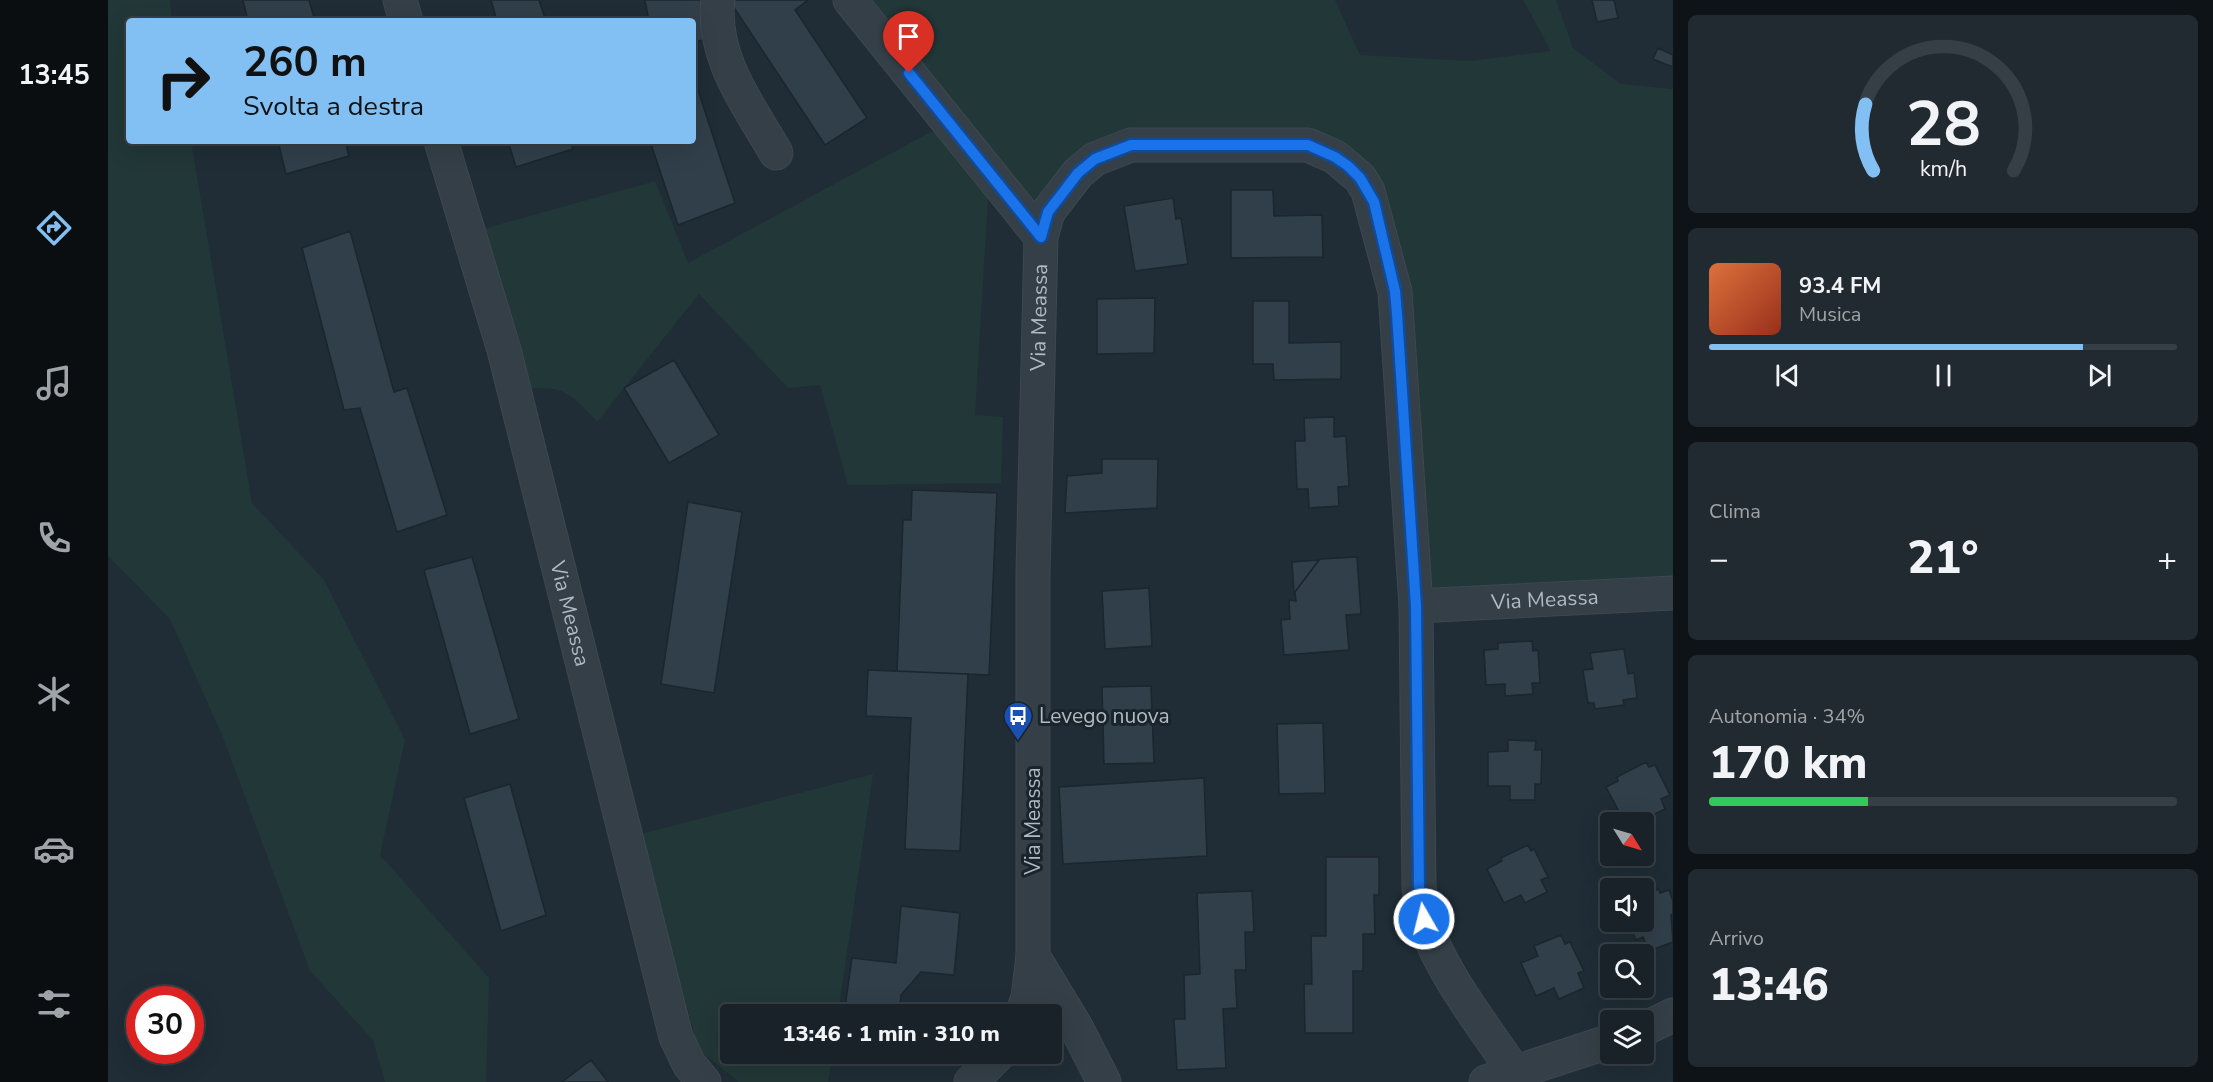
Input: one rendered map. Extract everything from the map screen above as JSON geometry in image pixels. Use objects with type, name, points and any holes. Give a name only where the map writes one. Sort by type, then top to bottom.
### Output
[{"type":"street","points":[[400,0],[405,18]]},
{"type":"street","points":[[718,0],[716,12],[727,69],[776,153]]},
{"type":"street","points":[[850,0],[1041,237]]},
{"type":"street","name":"Via Meassa","points":[[442,144],[504,350],[675,1037],[689,1064],[704,1082]]},
{"type":"street","name":"Via Meassa","points":[[1026,1004],[1034,956],[1034,573],[1041,237],[1048,212],[1078,173],[1095,159],[1131,145],[1308,145],[1335,157],[1360,178],[1374,202],[1395,291],[1416,606],[1419,888],[1424,919],[1502,1079],[1600,1045]]},
{"type":"street","name":"Via Meassa","points":[[1416,606],[1673,593]]},
{"type":"street","points":[[1034,956],[1076,1027],[1104,1082]]},
{"type":"street","points":[[1654,1024],[1673,1015]]},
{"type":"street","points":[[971,1082],[989,1064]]},
{"type":"green space","points":[[108,0],[170,0],[172,18],[126,18],[126,144],[192,144],[252,503],[324,580],[405,740],[380,855],[489,978],[486,1082],[385,1082],[373,1040],[310,971],[222,735],[170,619],[108,556]]},
{"type":"green space","points":[[844,0],[1335,0],[1360,55],[1470,61],[1551,51],[1523,0],[1556,0],[1573,48],[1621,84],[1673,89],[1673,593],[1416,606],[1371,205],[1305,154],[1132,156],[1081,183],[1044,251],[988,198],[975,415],[1003,417],[1001,483],[848,485],[820,385],[788,388],[699,294],[597,422],[580,404],[565,393],[547,388],[522,390],[479,230],[655,181],[688,263],[938,128]]},
{"type":"green space","points":[[873,774],[839,1004],[720,1004],[720,1064],[831,1064],[828,1082],[739,1082],[698,1049],[641,834]]},
{"type":"building","points":[[243,0],[309,0],[314,18],[247,18]]},
{"type":"building","points":[[491,0],[539,0],[545,18],[496,18]]},
{"type":"building","points":[[645,0],[703,0],[710,39],[696,41],[696,18],[648,18]]},
{"type":"building","points":[[729,0],[808,0],[795,10],[867,118],[825,145]]},
{"type":"building","points":[[1592,0],[1614,0],[1618,18],[1597,22]]},
{"type":"building","points":[[1658,48],[1673,55],[1673,67],[1653,59]]},
{"type":"building","points":[[696,84],[735,203],[678,225],[651,144],[696,144]]},
{"type":"building","points":[[279,144],[346,144],[349,156],[286,174]]},
{"type":"building","points":[[509,144],[571,144],[573,149],[516,167]]},
{"type":"building","points":[[1231,190],[1273,190],[1274,216],[1322,215],[1323,257],[1231,258]]},
{"type":"building","points":[[1173,198],[1176,219],[1181,218],[1188,264],[1135,271],[1124,206]]},
{"type":"building","points":[[350,231],[394,392],[407,388],[447,515],[397,532],[360,408],[344,410],[302,248]]},
{"type":"building","points":[[1155,298],[1154,353],[1097,354],[1097,299]]},
{"type":"building","points":[[1253,301],[1289,301],[1289,343],[1341,342],[1341,379],[1274,380],[1273,364],[1253,364]]},
{"type":"building","points":[[674,360],[719,435],[669,463],[624,388]]},
{"type":"building","points":[[1334,417],[1334,437],[1346,436],[1349,486],[1338,487],[1339,506],[1309,508],[1308,489],[1297,489],[1295,441],[1305,441],[1304,418]]},
{"type":"building","points":[[1102,459],[1158,459],[1157,508],[1065,513],[1067,476],[1102,473]]},
{"type":"building","points":[[912,490],[997,493],[989,675],[897,671],[903,520],[911,520]]},
{"type":"building","points":[[688,502],[742,512],[714,693],[661,684]]},
{"type":"building","points":[[472,557],[519,719],[470,734],[424,570]]},
{"type":"building","points":[[1357,557],[1361,614],[1346,615],[1349,650],[1284,655],[1281,620],[1290,619],[1289,600],[1296,601],[1295,592],[1320,559]]},
{"type":"building","points":[[1319,560],[1294,593],[1292,562]]},
{"type":"building","points":[[1149,588],[1152,646],[1105,649],[1102,591]]},
{"type":"building","points":[[1532,641],[1533,651],[1538,650],[1540,683],[1532,683],[1533,694],[1505,696],[1505,684],[1486,685],[1484,650],[1498,649],[1498,643]]},
{"type":"building","points":[[1624,649],[1628,674],[1634,673],[1637,698],[1623,700],[1624,705],[1595,709],[1594,703],[1588,703],[1583,670],[1593,669],[1590,653]]},
{"type":"building","points":[[868,670],[968,674],[960,851],[905,849],[911,718],[866,716]]},
{"type":"building","points":[[1151,686],[1154,763],[1104,764],[1102,687]]},
{"type":"building","points":[[1323,723],[1325,793],[1279,794],[1277,724]]},
{"type":"building","points":[[1508,740],[1536,741],[1535,750],[1542,750],[1541,784],[1535,784],[1535,800],[1510,800],[1510,786],[1488,786],[1488,752],[1508,751]]},
{"type":"building","points":[[1646,762],[1649,767],[1655,765],[1670,795],[1661,799],[1665,809],[1654,814],[1654,812],[1619,812],[1606,787],[1618,781],[1617,777]]},
{"type":"building","points":[[1204,778],[1207,856],[1063,864],[1059,787]]},
{"type":"building","points":[[510,784],[546,915],[501,931],[464,798]]},
{"type":"building","points":[[1528,845],[1531,851],[1534,849],[1548,877],[1541,880],[1547,892],[1525,903],[1521,895],[1504,903],[1487,869],[1502,861],[1501,858]]},
{"type":"building","points":[[1326,857],[1379,857],[1379,895],[1374,895],[1375,934],[1363,934],[1363,971],[1353,971],[1353,1033],[1305,1033],[1304,984],[1312,984],[1311,936],[1326,936]]},
{"type":"building","points":[[1659,889],[1660,893],[1669,890],[1673,901],[1673,914],[1671,915],[1673,942],[1654,949],[1654,944],[1646,944],[1643,937],[1636,940],[1633,932],[1654,932],[1654,891]]},
{"type":"building","points":[[1252,891],[1254,932],[1245,932],[1246,970],[1235,970],[1237,1008],[1223,1009],[1226,1068],[1177,1070],[1174,1019],[1185,1019],[1184,975],[1200,974],[1197,893]]},
{"type":"building","points":[[901,906],[960,913],[954,975],[921,972],[901,995],[900,1004],[845,1004],[852,958],[896,963]]},
{"type":"building","points":[[1561,935],[1565,944],[1570,942],[1584,971],[1578,973],[1584,988],[1559,999],[1554,988],[1536,996],[1521,963],[1538,956],[1534,946]]},
{"type":"building","points":[[591,1060],[608,1082],[562,1082]]},
{"type":"place","name":"Levego nuova","points":[[1018,742]]},
{"type":"route","points":[[909,73],[1041,237],[1048,212],[1060,193],[1078,173],[1095,159],[1113,150],[1131,145],[1308,145],[1321,149],[1348,166],[1368,190],[1374,202],[1395,291],[1416,606],[1419,888],[1424,919]]}]
